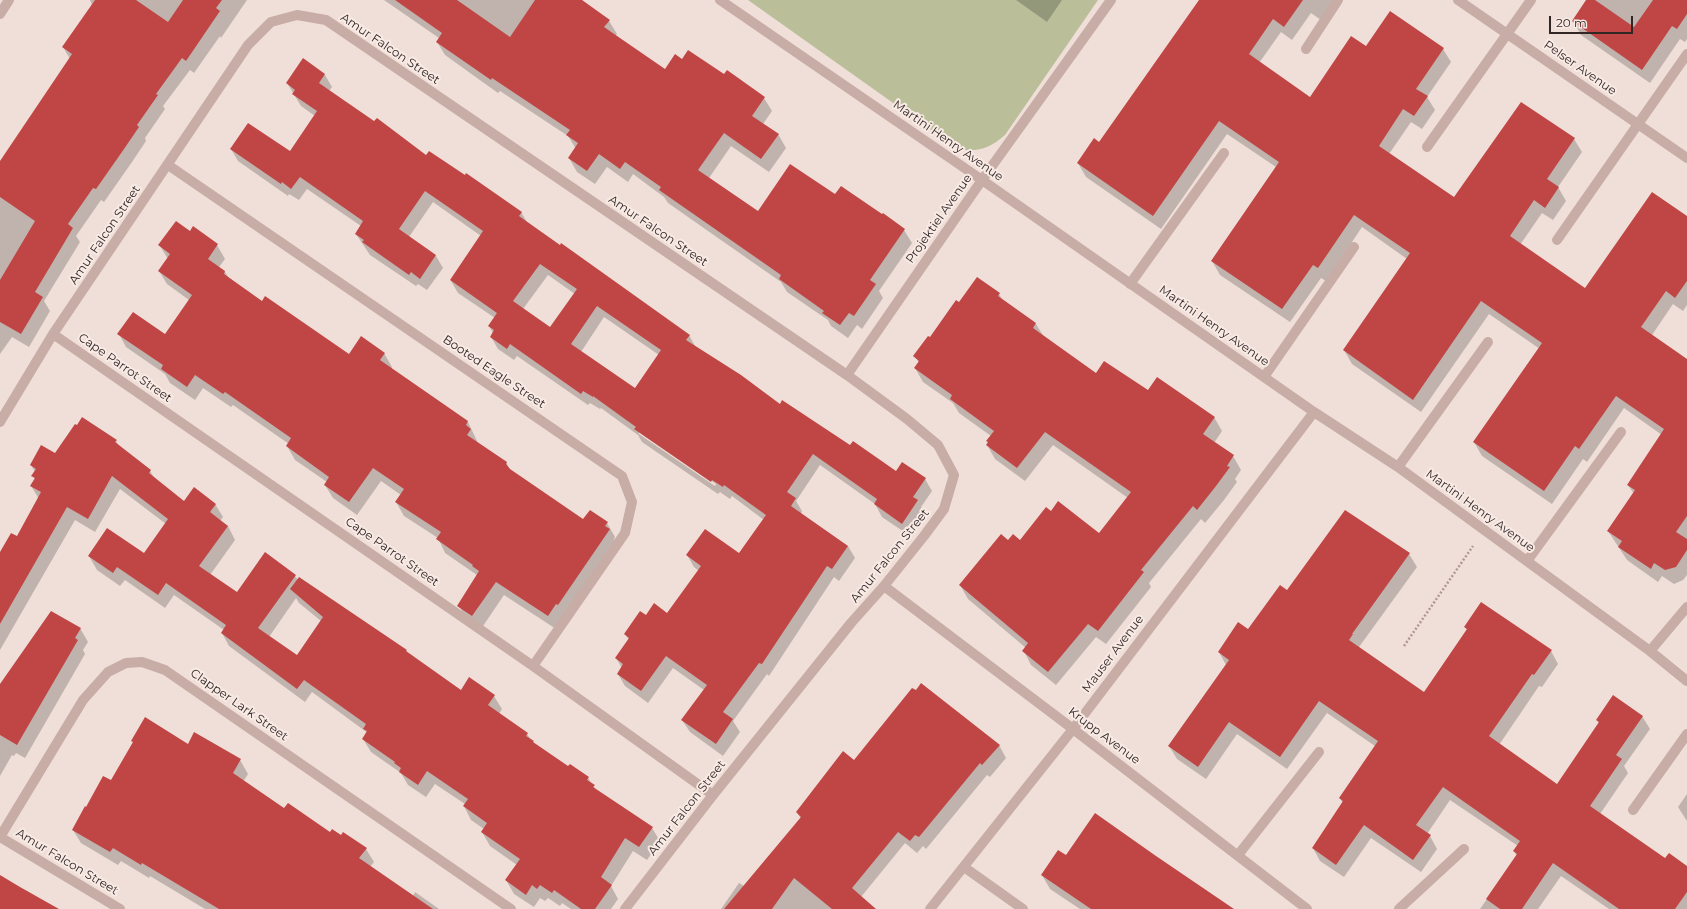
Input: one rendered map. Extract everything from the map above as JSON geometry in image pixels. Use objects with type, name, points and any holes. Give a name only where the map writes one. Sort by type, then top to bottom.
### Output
[{"type":"street","points":[[0,14],[9,0]]},
{"type":"street","name":"Martini Henry Avenue","points":[[720,0],[982,180],[1314,412],[1398,467],[1650,651],[1687,682]]},
{"type":"street","name":"Projektiel Avenue","points":[[847,375],[982,180],[1111,0]]},
{"type":"street","points":[[1306,49],[1338,0]]},
{"type":"street","name":"Pelser Avenue","points":[[1458,0],[1687,158]]},
{"type":"street","points":[[1427,147],[1531,0]]},
{"type":"street","name":"Amur Falcon Street","points":[[0,422],[54,334],[248,45],[271,22],[297,15],[326,20],[847,375],[907,419],[938,445],[954,475],[944,509],[884,586],[851,623],[713,795],[625,909]]},
{"type":"street","points":[[1556,240],[1687,54]]},
{"type":"street","points":[[1130,284],[1224,153]]},
{"type":"street","name":"Booted Eagle Street","points":[[168,165],[622,476],[632,502],[625,533],[533,666]]},
{"type":"street","points":[[1264,377],[1354,247]]},
{"type":"street","name":"Cape Parrot Street","points":[[54,334],[533,666],[713,795]]},
{"type":"street","points":[[1398,467],[1488,342]]},
{"type":"street","name":"Mauser Avenue","points":[[930,909],[1073,728],[1314,412]]},
{"type":"street","points":[[1527,561],[1621,432]]},
{"type":"street","name":"Krupp Avenue","points":[[884,586],[1073,728],[1307,909]]},
{"type":"street","points":[[1650,651],[1687,607]]},
{"type":"street","name":"Clapper Lark Street","points":[[0,837],[82,700],[108,672],[126,663],[142,662],[165,670],[511,909]]},
{"type":"street","points":[[1634,810],[1687,734]]},
{"type":"street","points":[[1238,855],[1319,752]]},
{"type":"street","name":"Amur Falcon Street","points":[[0,837],[120,909]]},
{"type":"street","points":[[1399,909],[1464,849]]},
{"type":"street","points":[[964,867],[1023,909]]},
{"type":"path","points":[[1404,646],[1484,530]]},
{"type":"green space","points":[[748,0],[1098,0],[1005,135],[989,146],[977,150],[965,150],[958,149]]},
{"type":"building","points":[[95,0],[136,0],[168,22],[183,0],[222,0],[216,8],[220,11],[186,61],[182,58],[156,94],[158,95],[137,125],[139,127],[124,149],[96,189],[93,188],[68,224],[73,228],[35,292],[43,297],[21,334],[0,322],[0,280],[35,221],[0,197],[0,161],[72,54],[62,47]]},
{"type":"building","points":[[395,0],[457,0],[510,37],[535,0],[582,0],[610,20],[604,27],[665,69],[675,54],[682,59],[688,50],[724,74],[727,70],[765,97],[752,116],[779,134],[761,159],[724,133],[698,170],[758,211],[790,164],[835,194],[841,186],[905,229],[870,280],[876,284],[854,316],[849,313],[840,325],[822,313],[824,311],[779,279],[781,275],[659,190],[661,187],[625,162],[620,169],[599,154],[587,171],[568,158],[578,143],[566,135],[570,130],[492,78],[491,80],[436,42],[442,33]]},
{"type":"building","points":[[1199,0],[1303,0],[1284,27],[1273,19],[1249,54],[1310,97],[1351,36],[1366,46],[1390,11],[1444,48],[1416,89],[1428,96],[1414,116],[1403,109],[1379,146],[1454,197],[1521,102],[1575,138],[1547,179],[1559,187],[1545,208],[1534,200],[1510,236],[1585,288],[1652,192],[1687,216],[1687,281],[1675,298],[1666,291],[1641,327],[1687,359],[1687,516],[1676,532],[1687,539],[1687,550],[1676,567],[1665,570],[1654,563],[1651,569],[1618,547],[1622,541],[1607,531],[1635,490],[1627,485],[1664,429],[1616,396],[1579,449],[1575,446],[1544,491],[1473,442],[1542,343],[1481,301],[1413,400],[1343,350],[1410,253],[1354,215],[1318,268],[1313,265],[1282,309],[1211,261],[1279,162],[1219,121],[1153,216],[1077,163],[1094,138],[1099,142]]},
{"type":"building","points":[[1586,0],[1595,0],[1634,27],[1653,0],[1687,0],[1687,14],[1677,29],[1672,26],[1642,70],[1572,21]]},
{"type":"building","points":[[303,58],[325,74],[319,83],[374,121],[377,118],[426,155],[429,151],[465,175],[466,173],[522,212],[519,216],[560,245],[561,243],[690,335],[686,340],[741,375],[780,404],[782,400],[850,445],[853,441],[896,471],[902,462],[926,478],[913,497],[918,500],[902,524],[874,504],[877,499],[813,454],[787,492],[796,498],[791,506],[848,546],[832,569],[827,566],[762,664],[759,663],[723,712],[733,719],[716,744],[681,720],[707,685],[666,656],[641,691],[617,674],[623,664],[615,658],[629,638],[624,634],[640,611],[646,615],[654,603],[667,613],[701,566],[686,555],[705,529],[739,553],[766,515],[724,485],[723,487],[712,480],[711,482],[634,429],[636,427],[593,396],[583,391],[581,394],[510,344],[507,349],[490,337],[494,330],[488,326],[497,313],[450,280],[483,231],[425,191],[399,229],[436,255],[420,279],[411,272],[409,275],[362,242],[364,240],[355,234],[363,221],[300,177],[291,189],[282,182],[281,184],[230,149],[248,123],[290,151],[317,111],[292,94],[295,90],[286,83]],"holes":[[[540,264],[577,289],[550,327],[513,301]],[[597,306],[661,350],[635,388],[571,344]]]},
{"type":"building","points":[[176,221],[190,231],[193,226],[218,244],[208,259],[225,271],[224,274],[262,301],[265,296],[349,354],[361,336],[385,353],[380,360],[468,421],[466,425],[471,429],[467,435],[507,462],[506,464],[510,469],[583,519],[590,510],[608,522],[605,526],[610,529],[558,605],[556,604],[548,616],[496,582],[472,616],[457,606],[479,571],[472,566],[473,565],[436,539],[441,532],[395,502],[404,489],[373,468],[349,502],[324,485],[329,477],[286,446],[291,438],[225,392],[223,394],[195,375],[187,387],[161,369],[163,365],[117,334],[133,312],[165,334],[192,295],[158,271],[170,254],[158,245]]},
{"type":"building","points":[[977,277],[1000,293],[998,296],[1036,323],[1033,328],[1096,373],[1104,361],[1148,390],[1157,377],[1215,417],[1203,434],[1234,455],[1227,466],[1230,467],[1216,486],[1197,510],[1193,506],[1141,570],[1144,572],[1098,631],[1088,624],[1048,672],[1022,651],[1028,643],[959,585],[1001,534],[1008,540],[1013,534],[1020,540],[1046,507],[1051,511],[1058,501],[1099,533],[1131,492],[1045,432],[1017,468],[986,445],[988,442],[986,441],[994,431],[950,399],[952,395],[914,368],[919,361],[913,356],[928,336],[930,337],[956,300],[959,302]]},
{"type":"building","points":[[82,417],[117,440],[115,442],[151,470],[149,473],[184,501],[194,487],[216,504],[210,512],[228,526],[199,566],[237,592],[265,552],[296,575],[258,628],[297,655],[323,617],[290,589],[299,577],[407,650],[406,651],[461,690],[469,677],[495,695],[488,705],[528,733],[526,736],[534,741],[533,742],[568,766],[570,764],[589,777],[587,780],[595,785],[593,787],[653,827],[639,847],[625,838],[601,877],[612,885],[595,909],[581,909],[554,890],[552,893],[540,885],[537,889],[532,885],[526,895],[505,880],[520,859],[481,832],[487,823],[463,806],[468,799],[427,771],[418,785],[399,772],[401,768],[394,763],[395,762],[362,739],[367,731],[363,729],[366,724],[304,680],[297,689],[221,633],[226,625],[166,583],[158,595],[117,567],[113,573],[88,556],[107,528],[144,553],[168,519],[112,476],[88,519],[67,507],[0,624],[0,552],[11,533],[17,536],[41,492],[30,486],[35,478],[31,476],[36,469],[30,465],[41,445],[55,453],[75,424],[77,425]]},
{"type":"building","points":[[1345,510],[1410,553],[1349,640],[1424,692],[1467,629],[1464,627],[1481,602],[1552,650],[1534,675],[1532,674],[1489,736],[1557,784],[1599,722],[1596,720],[1613,695],[1643,716],[1616,755],[1622,759],[1590,806],[1665,858],[1669,853],[1687,866],[1687,892],[1675,909],[1619,909],[1553,863],[1522,909],[1500,909],[1486,899],[1517,854],[1513,851],[1520,841],[1443,787],[1416,825],[1431,835],[1413,860],[1364,825],[1336,865],[1312,848],[1343,801],[1339,798],[1378,741],[1319,701],[1280,757],[1229,722],[1198,767],[1168,746],[1229,660],[1218,652],[1238,622],[1248,629],[1280,585],[1287,590]]},
{"type":"building","points":[[51,611],[81,628],[75,638],[78,640],[17,745],[0,735],[0,684]]},
{"type":"building","points":[[921,683],[1000,745],[982,765],[980,763],[919,837],[915,835],[910,841],[898,832],[852,888],[876,909],[832,909],[794,878],[772,909],[724,909],[801,817],[796,812],[843,751],[854,760],[912,688],[916,690]]},
{"type":"building","points":[[145,717],[188,744],[194,732],[241,759],[233,773],[284,808],[288,803],[330,832],[332,829],[341,835],[343,832],[367,848],[359,858],[433,909],[219,909],[142,863],[141,865],[113,848],[110,852],[72,830],[103,776],[111,780],[133,742],[131,741]]},
{"type":"building","points":[[1095,813],[1234,909],[1091,909],[1041,875],[1058,850],[1066,855]]},
{"type":"building","points":[[0,875],[20,887],[59,909],[0,909]]}]
